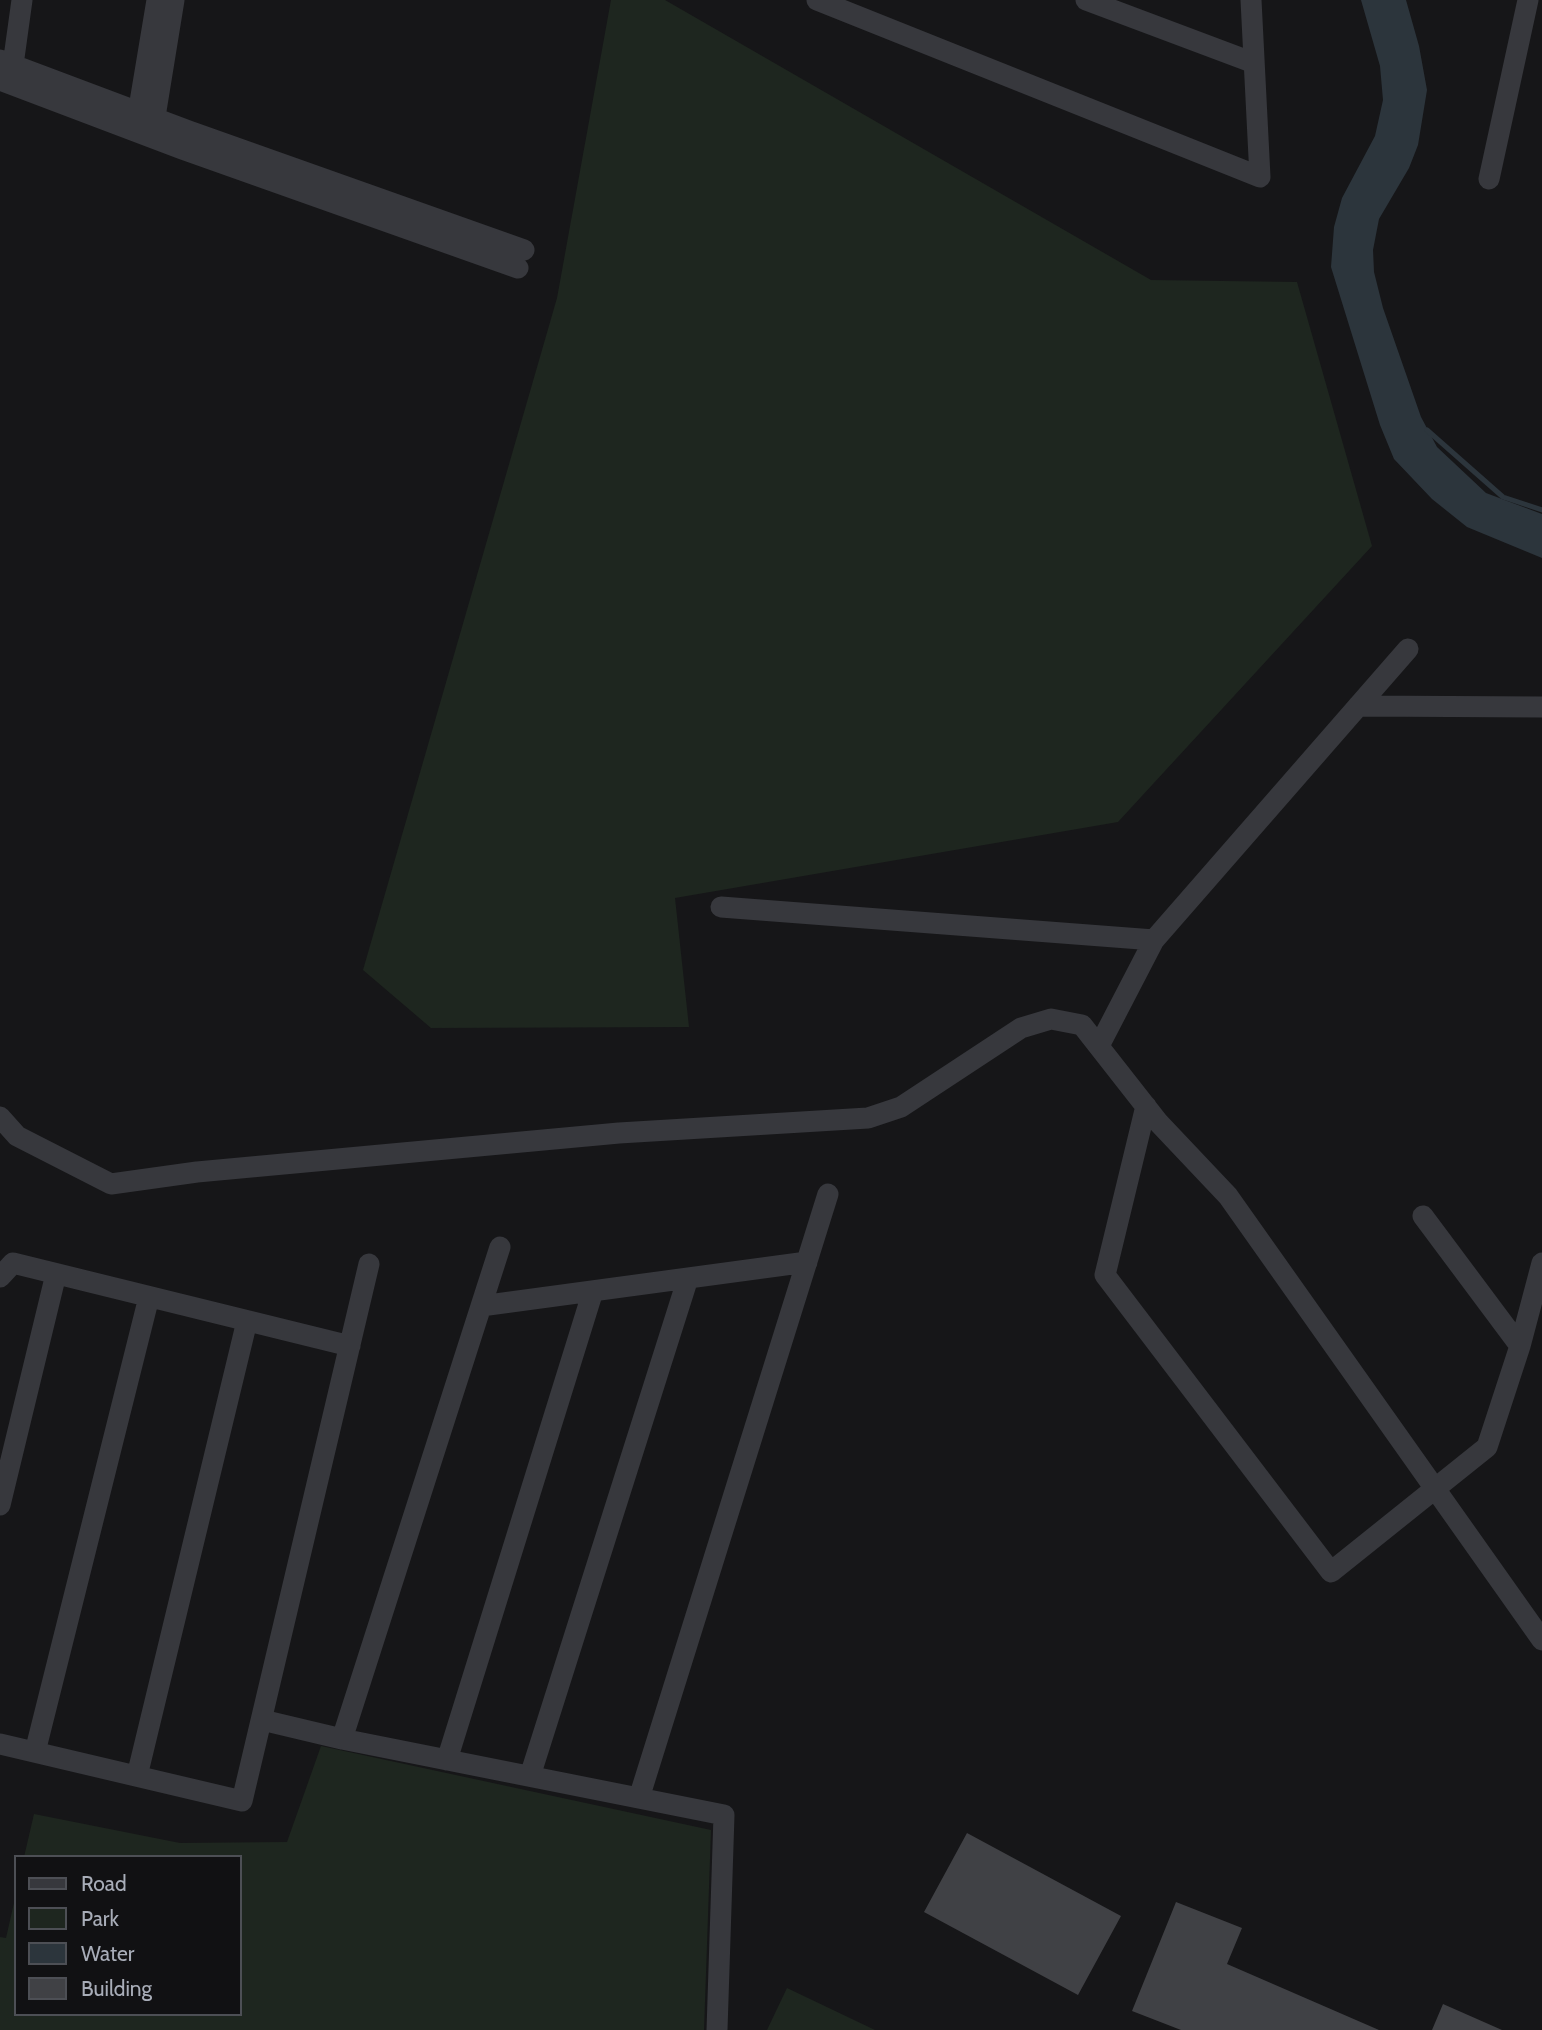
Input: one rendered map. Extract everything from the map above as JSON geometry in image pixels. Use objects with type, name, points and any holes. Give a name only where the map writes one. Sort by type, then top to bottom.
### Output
[{"type":"street","points":[[22,0],[4,68],[145,125],[521,259]]},
{"type":"street","points":[[145,125],[157,0]]},
{"type":"street","points":[[145,125],[174,0]]},
{"type":"street","points":[[817,0],[1260,177],[1251,0]]},
{"type":"street","points":[[1086,0],[1254,63]]},
{"type":"street","points":[[1489,178],[1528,0]]},
{"type":"street","points":[[1099,1046],[1154,940],[1408,649]]},
{"type":"street","points":[[1359,706],[1542,707]]},
{"type":"street","points":[[720,907],[1154,940]]},
{"type":"street","points":[[0,1117],[17,1136],[111,1184],[197,1172],[619,1133],[869,1118],[901,1107],[1021,1028],[1051,1019],[1082,1025],[1158,1122],[1228,1196],[1542,1640]]},
{"type":"street","points":[[1146,1106],[1105,1275],[1331,1572],[1487,1447],[1520,1346],[1542,1263]]},
{"type":"street","points":[[639,1798],[828,1194]]},
{"type":"street","points":[[1423,1216],[1520,1346]]},
{"type":"street","points":[[342,1738],[500,1247]]},
{"type":"street","points":[[481,1307],[807,1262]]},
{"type":"street","points":[[0,1277],[13,1263],[350,1346]]},
{"type":"street","points":[[0,1744],[242,1801],[369,1264]]},
{"type":"street","points":[[0,1506],[57,1274]]},
{"type":"street","points":[[530,1776],[688,1278]]},
{"type":"street","points":[[447,1760],[593,1291]]},
{"type":"street","points":[[35,1752],[149,1297]]},
{"type":"street","points":[[136,1776],[247,1321]]},
{"type":"street","points":[[262,1720],[724,1815],[717,2030]]},
{"type":"green space","points":[[611,0],[665,0],[1151,280],[1297,282],[1372,546],[1118,822],[675,898],[689,1027],[431,1028],[363,970],[557,298]]},
{"type":"green space","points":[[321,1746],[711,1830],[704,2030],[0,2030],[0,1937],[6,1938],[14,1903],[14,2016],[242,2016],[242,1855],[24,1855],[34,1814],[180,1843],[287,1842]]},
{"type":"green space","points":[[787,1988],[875,2030],[767,2030]]},
{"type":"water","points":[[1361,0],[1406,0],[1419,46],[1427,90],[1418,145],[1409,168],[1379,219],[1373,250],[1374,272],[1383,308],[1421,417],[1437,447],[1486,493],[1542,514],[1542,558],[1467,527],[1432,499],[1394,459],[1380,425],[1331,267],[1334,227],[1342,198],[1375,136],[1383,100],[1380,66]]},
{"type":"building","points":[[967,1833],[1121,1916],[1078,1995],[924,1912]]},
{"type":"building","points":[[1176,1902],[1242,1928],[1227,1964],[1379,2030],[1181,2030],[1132,2011]]},
{"type":"building","points":[[1443,2004],[1502,2030],[1432,2030]]},
{"type":"waterway","points":[[1427,430],[1503,497],[1542,510]]}]
